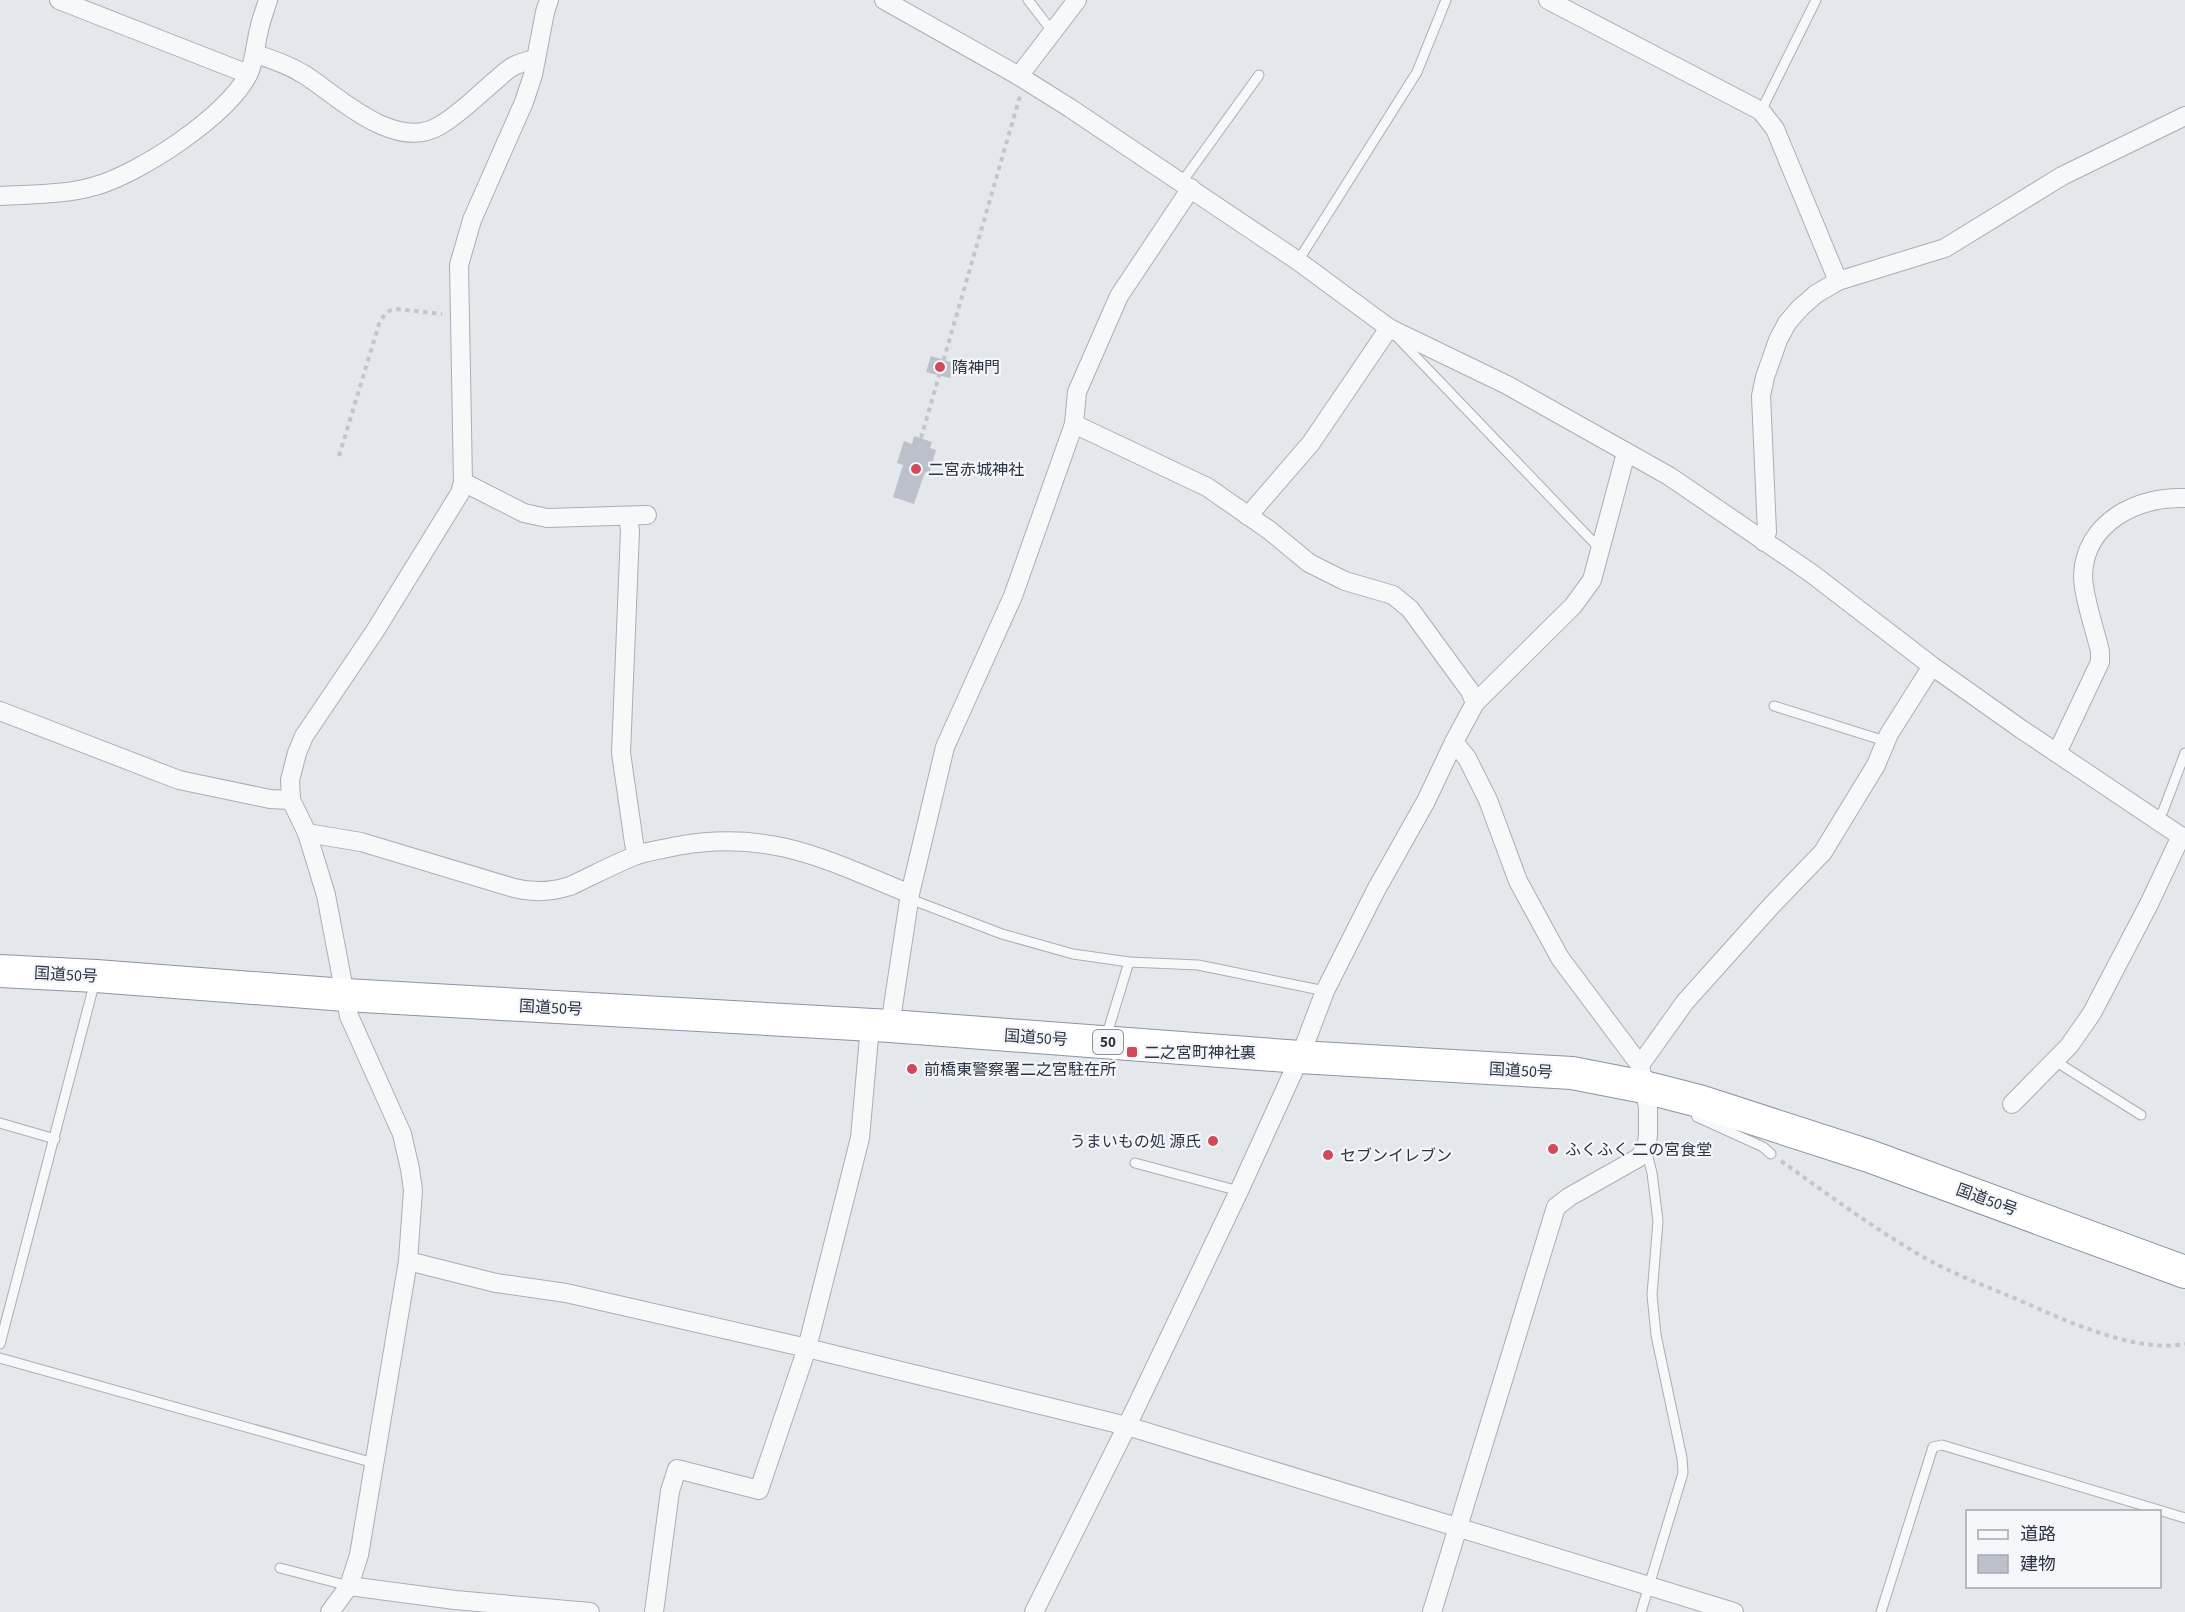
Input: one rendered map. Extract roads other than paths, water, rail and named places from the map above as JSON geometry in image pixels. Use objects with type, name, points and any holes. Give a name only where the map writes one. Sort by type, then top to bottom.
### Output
[{"type":"highway","name":"国道50号","points":[[0,971],[345,995],[880,1026],[1300,1057],[1642,1076],[1699,1101],[1869,1156],[2185,1272]]},
{"type":"street","points":[[59,0],[248,74]]},
{"type":"street","points":[[0,196],[93,187],[136,170],[205,123],[237,91],[248,74],[268,0]]},
{"type":"street","points":[[330,1612],[349,1587],[359,1555],[408,1261],[413,1190],[402,1134],[349,1016],[326,895],[307,833],[291,800],[290,780],[304,736],[375,631],[460,493],[463,482],[459,266],[482,192],[524,102],[533,75],[549,0]]},
{"type":"street","points":[[884,0],[1019,76],[1298,261],[1389,328],[1507,385],[1669,476],[1811,573],[1932,666],[2183,837],[2092,1013],[2069,1046],[2012,1104]]},
{"type":"street","points":[[1019,76],[1077,0]]},
{"type":"street","points":[[1548,0],[1761,111],[1775,129],[1838,281]]},
{"type":"street","points":[[255,54],[280,62],[303,74],[367,118],[390,127],[414,132],[436,128],[449,120],[512,66],[536,59]]},
{"type":"street","points":[[1764,542],[1767,532],[1761,396],[1778,340],[1787,323],[1800,308],[1838,281],[1945,248],[2062,176],[2185,116]]},
{"type":"street","points":[[654,1612],[670,1491],[677,1469],[759,1490],[807,1348],[860,1138],[880,1026],[945,747],[1013,596],[1074,424],[1077,392],[1119,296],[1186,185]]},
{"type":"street","points":[[1248,516],[1311,443],[1389,328]]},
{"type":"street","points":[[1074,424],[1207,488],[1310,563],[1344,581],[1393,595],[1410,609],[1470,691],[1475,703]]},
{"type":"street","points":[[1034,1612],[1127,1426],[1239,1191],[1300,1057],[1324,991],[1376,890],[1426,801],[1475,703],[1573,606],[1592,580],[1626,453]]},
{"type":"street","points":[[463,482],[524,513],[547,518],[647,515]]},
{"type":"street","points":[[2057,753],[2100,662],[2100,651],[2083,577],[2084,567],[2094,542],[2109,520],[2120,513],[2174,497],[2185,498]]},
{"type":"street","points":[[628,516],[630,531],[621,753],[634,843],[638,855]]},
{"type":"street","points":[[1642,1076],[1685,1002],[1823,852],[1876,765],[1888,734],[1932,666]]},
{"type":"street","points":[[0,711],[179,780],[270,799],[291,800]]},
{"type":"street","points":[[1432,1612],[1556,1207],[1569,1197],[1638,1158],[1646,1149],[1648,1108],[1642,1076],[1560,958],[1518,881],[1488,800],[1467,758],[1454,742]]},
{"type":"street","points":[[307,833],[361,842],[524,891],[545,891],[570,886],[638,855],[699,842],[743,840],[817,856],[910,897]]},
{"type":"street","points":[[408,1261],[496,1282],[566,1293],[807,1348],[1127,1426],[1734,1612]]},
{"type":"street","points":[[349,1587],[455,1600],[590,1612]]},
{"type":"lane","points":[[1028,0],[1052,31]]},
{"type":"lane","points":[[1298,261],[1417,72],[1446,0]]},
{"type":"lane","points":[[1761,111],[1816,0]]},
{"type":"lane","points":[[1186,185],[1259,75]]},
{"type":"lane","points":[[1389,328],[1600,549]]},
{"type":"lane","points":[[1774,706],[1885,741]]},
{"type":"lane","points":[[2156,819],[2163,811],[2185,753]]},
{"type":"lane","points":[[910,897],[1002,934],[1062,951],[1129,962],[1198,965],[1324,991]]},
{"type":"lane","points":[[1104,1042],[1129,962]]},
{"type":"lane","points":[[0,1344],[94,992],[96,976]]},
{"type":"lane","points":[[2055,1061],[2141,1115]]},
{"type":"lane","points":[[1699,1101],[1695,1112],[1697,1117],[1763,1147],[1771,1154]]},
{"type":"lane","points":[[0,1123],[55,1139]]},
{"type":"lane","points":[[1641,1612],[1683,1473],[1682,1458],[1656,1335],[1652,1295],[1658,1221],[1652,1173],[1646,1149]]},
{"type":"lane","points":[[1135,1163],[1239,1191]]},
{"type":"lane","points":[[0,1358],[374,1462]]},
{"type":"lane","points":[[1881,1612],[1933,1447],[1942,1445],[2158,1510]]},
{"type":"lane","points":[[2161,1511],[2185,1518]]},
{"type":"lane","points":[[280,1568],[349,1587]]},
{"type":"place","name":"隋神門","points":[[940,367]]},
{"type":"place","name":"二宮赤城神社","points":[[916,469]]},
{"type":"place","name":"二之宮町神社裏","points":[[1132,1052]]},
{"type":"place","name":"前橋東警察署二之宮駐在所","points":[[912,1069]]},
{"type":"place","name":"うまいもの処 源氏","points":[[1213,1141]]},
{"type":"place","name":"ふくふく 二の宮食堂","points":[[1553,1149]]},
{"type":"place","name":"セブンイレブン","points":[[1328,1155]]}]
